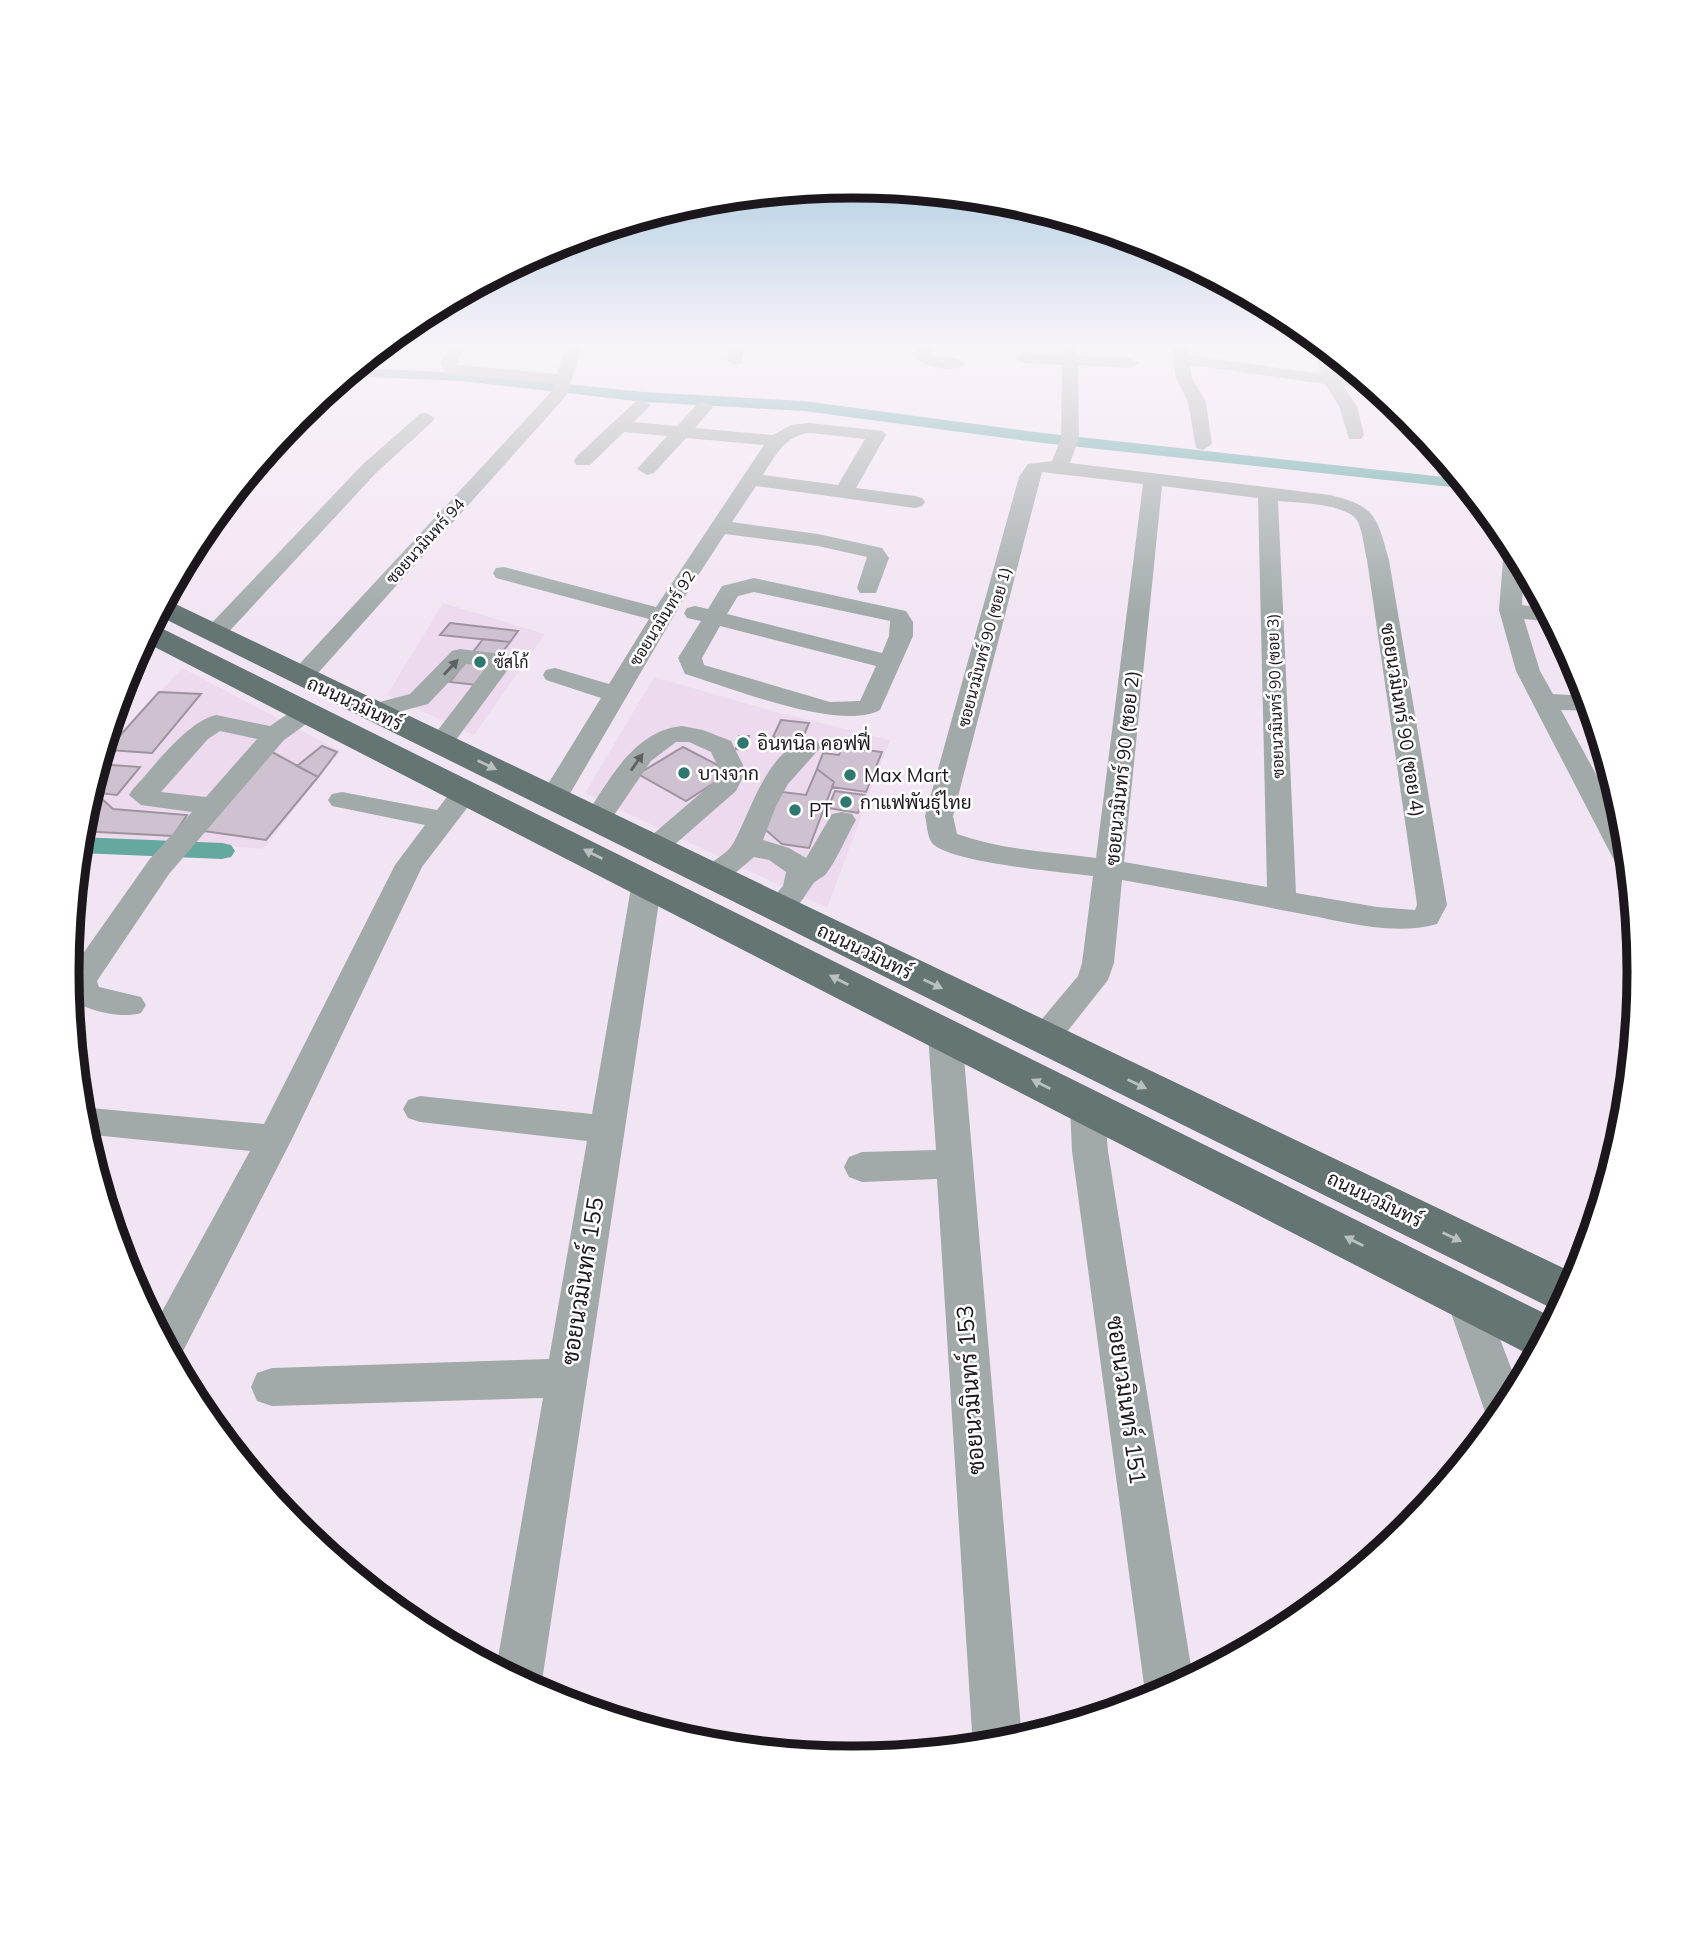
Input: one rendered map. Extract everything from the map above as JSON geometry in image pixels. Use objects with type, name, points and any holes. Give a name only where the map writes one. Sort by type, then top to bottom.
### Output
[{"type":"main road","name":"ถนนนวมินทร์","points":[[170,610],[215,633],[293,695],[455,806],[651,864],[713,875],[1560,1289]]},
{"type":"main road","name":"ถนนนวมินทร์","points":[[156,636],[293,695],[373,711],[598,818],[651,864],[945,1034],[1538,1334]]},
{"type":"street","points":[[215,633],[370,468],[407,435]]},
{"type":"street","name":"ซอยนวมินทร์ 94","points":[[130,1005],[89,996],[81,990],[81,980],[159,867],[275,735],[293,695],[519,435]]},
{"type":"street","points":[[583,461],[610,435]]},
{"type":"street","points":[[647,469],[681,435]]},
{"type":"street","points":[[701,435],[780,438],[790,435]]},
{"type":"street","points":[[844,492],[877,435],[875,435]]},
{"type":"street","points":[[1069,435],[1059,467],[1268,492]]},
{"type":"street","points":[[1202,435],[1203,444]]},
{"type":"street","name":"ซอยนวมินทร์ 92","points":[[554,797],[665,612],[750,479],[780,438]]},
{"type":"street","name":"ซอยนวมินทร์ 90 (ซอย 1)","points":[[1059,467],[1035,468],[1029,477],[939,817],[944,839],[965,848],[1111,869]]},
{"type":"street","points":[[750,479],[915,502]]},
{"type":"street","name":"ซอยนวมินทร์ 90 (ซอย 2)","points":[[1044,1038],[1092,980],[1098,963],[1111,869],[1153,479]]},
{"type":"street","name":"ซอยนวมินทร์ 90 (ซอย 4)","points":[[1268,492],[1360,508],[1366,515],[1378,560],[1432,905],[1426,917],[1413,920],[1377,917],[1282,901]]},
{"type":"street","name":"ซอยนวมินทร์ 90 (ซอย 3)","points":[[1268,492],[1282,901]]},
{"type":"street","points":[[719,527],[818,540],[875,552],[878,558],[868,588]]},
{"type":"street","points":[[1513,568],[1510,610],[1528,671],[1542,701],[1608,801]]},
{"type":"street","points":[[504,573],[665,612],[714,616],[890,662]]},
{"type":"street","points":[[754,585],[883,612],[898,616],[902,622],[901,636],[871,705],[862,710],[829,709],[693,669],[690,658],[714,616],[730,591],[754,585]]},
{"type":"street","points":[[1510,610],[1540,614]]},
{"type":"street","points":[[373,711],[419,699],[460,656],[503,660],[441,743]]},
{"type":"street","points":[[555,675],[615,694]]},
{"type":"street","points":[[427,692],[467,710]]},
{"type":"street","points":[[1542,701],[1579,703]]},
{"type":"street","points":[[213,806],[151,799],[143,795],[199,734],[216,723],[275,735]]},
{"type":"street","points":[[598,818],[646,749],[658,739],[668,735],[692,734],[722,747],[733,771],[726,785],[651,864]]},
{"type":"street","points":[[713,875],[746,849],[756,819],[774,783],[786,766],[808,747]]},
{"type":"street","points":[[342,800],[455,806]]},
{"type":"street","points":[[170,1336],[274,1139],[409,865],[455,806]]},
{"type":"street","points":[[778,908],[796,892],[801,878],[814,869],[842,820]]},
{"type":"street","points":[[746,849],[765,850],[788,857],[796,865],[801,878]]},
{"type":"street","name":"ซอยนวมินทร์ 155","points":[[519,1671],[651,864]]},
{"type":"street","points":[[1111,869],[1282,901]]},
{"type":"street","name":"ซอยนวมินทร์ 153","points":[[945,1034],[996,1734]]},
{"type":"street","name":"ซอยนวมินทร์ 151","points":[[1087,1107],[1090,1151],[1168,1680]]},
{"type":"street","points":[[421,1109],[607,1129]]},
{"type":"street","points":[[95,1127],[274,1139]]},
{"type":"street","points":[[862,1167],[953,1164]]},
{"type":"street","points":[[1466,1298],[1501,1398]]},
{"type":"street","points":[[272,1387],[566,1378]]},
{"type":"shaded area","points":[[443,603],[545,634],[474,735],[387,695]]},
{"type":"shaded area","points":[[182,668],[340,751],[263,849],[91,836],[114,743]]},
{"type":"shaded area","points":[[654,677],[773,711],[890,740],[827,908],[585,793]]},
{"type":"building","points":[[450,623],[518,631],[510,642],[440,635]]},
{"type":"building","name":"ซัสโก้","points":[[483,639],[510,642],[477,685],[450,682]]},
{"type":"building","points":[[159,692],[201,694],[152,753],[112,750],[114,742]]},
{"type":"building","points":[[781,720],[809,723],[802,740],[773,737]]},
{"type":"building","name":"อินทนิล คอฟฟี่","points":[[739,736],[749,736],[746,750],[736,749]]},
{"type":"building","points":[[322,746],[337,752],[318,777],[297,766]]},
{"type":"building","name":"บางจาก","points":[[683,747],[731,772],[686,801],[638,774]]},
{"type":"building","name":"Max Mart","points":[[842,747],[882,752],[866,792],[832,787],[834,782],[817,769],[823,753],[839,755]]},
{"type":"building","points":[[272,752],[318,777],[266,840],[204,831]]},
{"type":"building","points":[[107,765],[140,767],[117,795],[100,793]]},
{"type":"building","name":"PT","points":[[817,769],[834,782],[809,848],[782,844],[760,825],[775,791],[806,795]]},
{"type":"building","name":"กาแฟพันธุ์ไทย","points":[[835,791],[865,795],[858,813],[828,808]]},
{"type":"building","points":[[99,798],[113,809],[187,815],[173,836],[92,832]]},
{"type":"waterway","points":[[1019,435],[1454,484]]},
{"type":"waterway","points":[[90,845],[222,851]]},
{"type":"place","name":"ซัสโก้","points":[[480,662]]},
{"type":"place","name":"อินทนิล คอฟฟี่","points":[[743,743]]},
{"type":"place","name":"บางจาก","points":[[684,773]]},
{"type":"place","name":"Max Mart","points":[[850,775]]},
{"type":"place","name":"กาแฟพันธุ์ไทย","points":[[846,802]]},
{"type":"place","name":"PT","points":[[795,810]]}]
